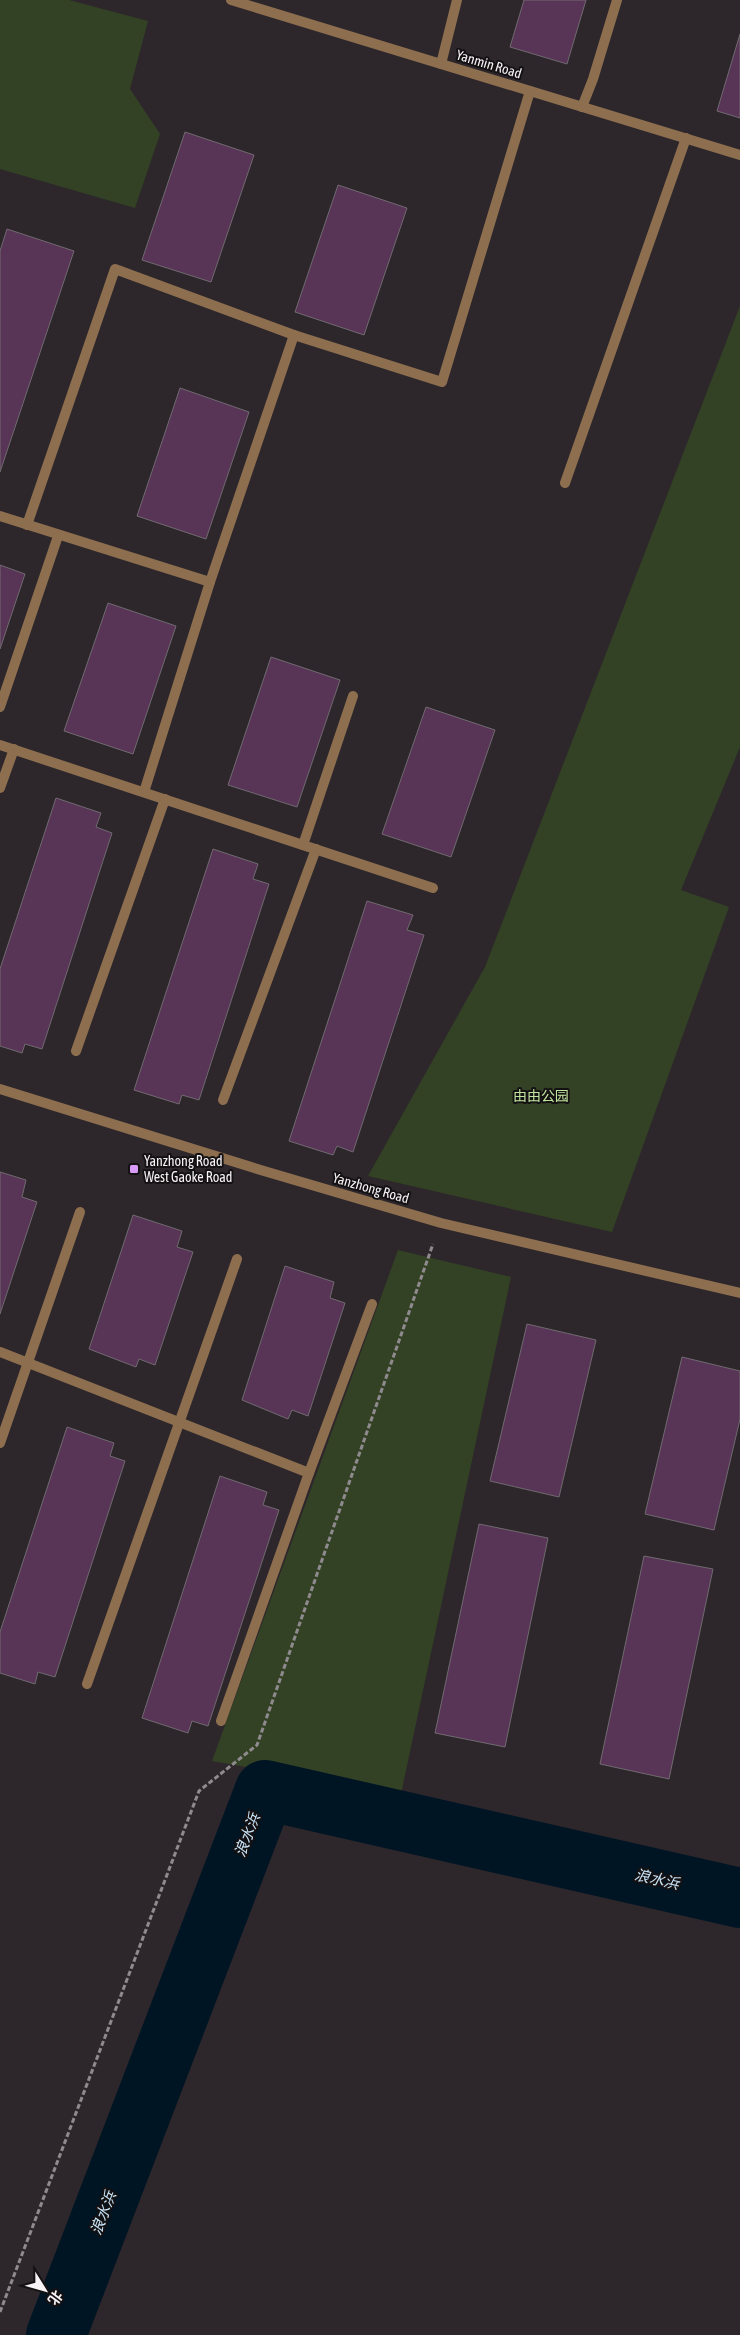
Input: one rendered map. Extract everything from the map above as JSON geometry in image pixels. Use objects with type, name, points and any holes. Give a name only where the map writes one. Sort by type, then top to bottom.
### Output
[{"type":"street","name":"Yanmin Road","points":[[231,0],[740,155]]},
{"type":"street","points":[[440,64],[457,0]]},
{"type":"street","points":[[582,107],[593,79],[617,0]]},
{"type":"street","points":[[27,525],[115,269],[294,335],[442,382],[530,91]]},
{"type":"street","points":[[565,483],[686,138]]},
{"type":"street","points":[[144,792],[210,582],[294,335]]},
{"type":"street","points":[[0,516],[58,536],[210,582]]},
{"type":"street","points":[[0,707],[58,536]]},
{"type":"street","points":[[303,845],[353,696]]},
{"type":"street","points":[[0,745],[432,888]]},
{"type":"street","points":[[0,788],[14,749]]},
{"type":"street","points":[[76,1051],[165,799]]},
{"type":"street","points":[[223,1100],[316,849]]},
{"type":"street","name":"Yanzhong Road","points":[[0,1089],[264,1171],[441,1223],[740,1293]]},
{"type":"street","points":[[0,1443],[80,1212]]},
{"type":"street","points":[[87,1684],[237,1259]]},
{"type":"street","points":[[221,1721],[309,1473],[372,1304]]},
{"type":"street","points":[[0,1352],[309,1473]]},
{"type":"path","points":[[0,2312],[199,1792],[256,1745],[441,1223]]},
{"type":"green space","points":[[0,0],[69,0],[148,21],[130,89],[160,134],[135,208],[0,169]]},
{"type":"green space","name":"由由公园","points":[[740,306],[740,747],[681,890],[729,907],[612,1232],[368,1176],[485,967]]},
{"type":"green space","points":[[398,1250],[511,1277],[401,1794],[212,1761]]},
{"type":"building","points":[[524,0],[586,0],[567,64],[510,47]]},
{"type":"building","points":[[740,34],[740,118],[717,111]]},
{"type":"building","points":[[185,132],[254,155],[211,282],[142,260]]},
{"type":"building","points":[[338,185],[407,208],[364,335],[295,312]]},
{"type":"building","points":[[7,229],[74,251],[0,472],[0,251]]},
{"type":"building","points":[[180,388],[249,412],[206,539],[137,516]]},
{"type":"building","points":[[0,565],[25,574],[0,649]]},
{"type":"building","points":[[108,603],[176,626],[133,754],[64,731]]},
{"type":"building","points":[[271,657],[340,680],[297,807],[228,785]]},
{"type":"building","points":[[426,707],[495,730],[451,857],[382,834]]},
{"type":"building","points":[[56,798],[101,813],[96,827],[112,833],[42,1049],[25,1044],[22,1053],[0,1046],[0,969]]},
{"type":"building","points":[[213,849],[258,864],[253,879],[269,884],[199,1100],[182,1095],[179,1104],[134,1090]]},
{"type":"building","points":[[367,901],[413,915],[407,930],[424,935],[353,1152],[337,1146],[333,1155],[289,1141]]},
{"type":"building","points":[[0,1172],[26,1180],[22,1197],[37,1202],[0,1314]]},
{"type":"building","points":[[133,1215],[182,1231],[177,1247],[193,1252],[155,1365],[139,1359],[136,1367],[89,1349]]},
{"type":"building","points":[[285,1266],[334,1282],[330,1298],[345,1303],[308,1416],[292,1410],[288,1419],[242,1400]]},
{"type":"building","points":[[527,1324],[596,1340],[559,1497],[490,1481]]},
{"type":"building","points":[[682,1357],[740,1371],[740,1419],[714,1530],[645,1514]]},
{"type":"building","points":[[67,1427],[114,1443],[110,1456],[125,1461],[55,1677],[38,1672],[35,1684],[0,1673],[0,1632]]},
{"type":"building","points":[[220,1476],[267,1492],[263,1505],[279,1510],[208,1726],[192,1721],[188,1733],[142,1718]]},
{"type":"building","points":[[479,1524],[548,1538],[505,1747],[435,1733]]},
{"type":"building","points":[[644,1556],[713,1569],[669,1779],[600,1764]]},
{"type":"waterway","name":"浪水浜","points":[[56,2335],[265,1790],[740,1898]]},
{"type":"place","name":"Yanzhong Road West Gaoke Road","points":[[134,1169]]}]
